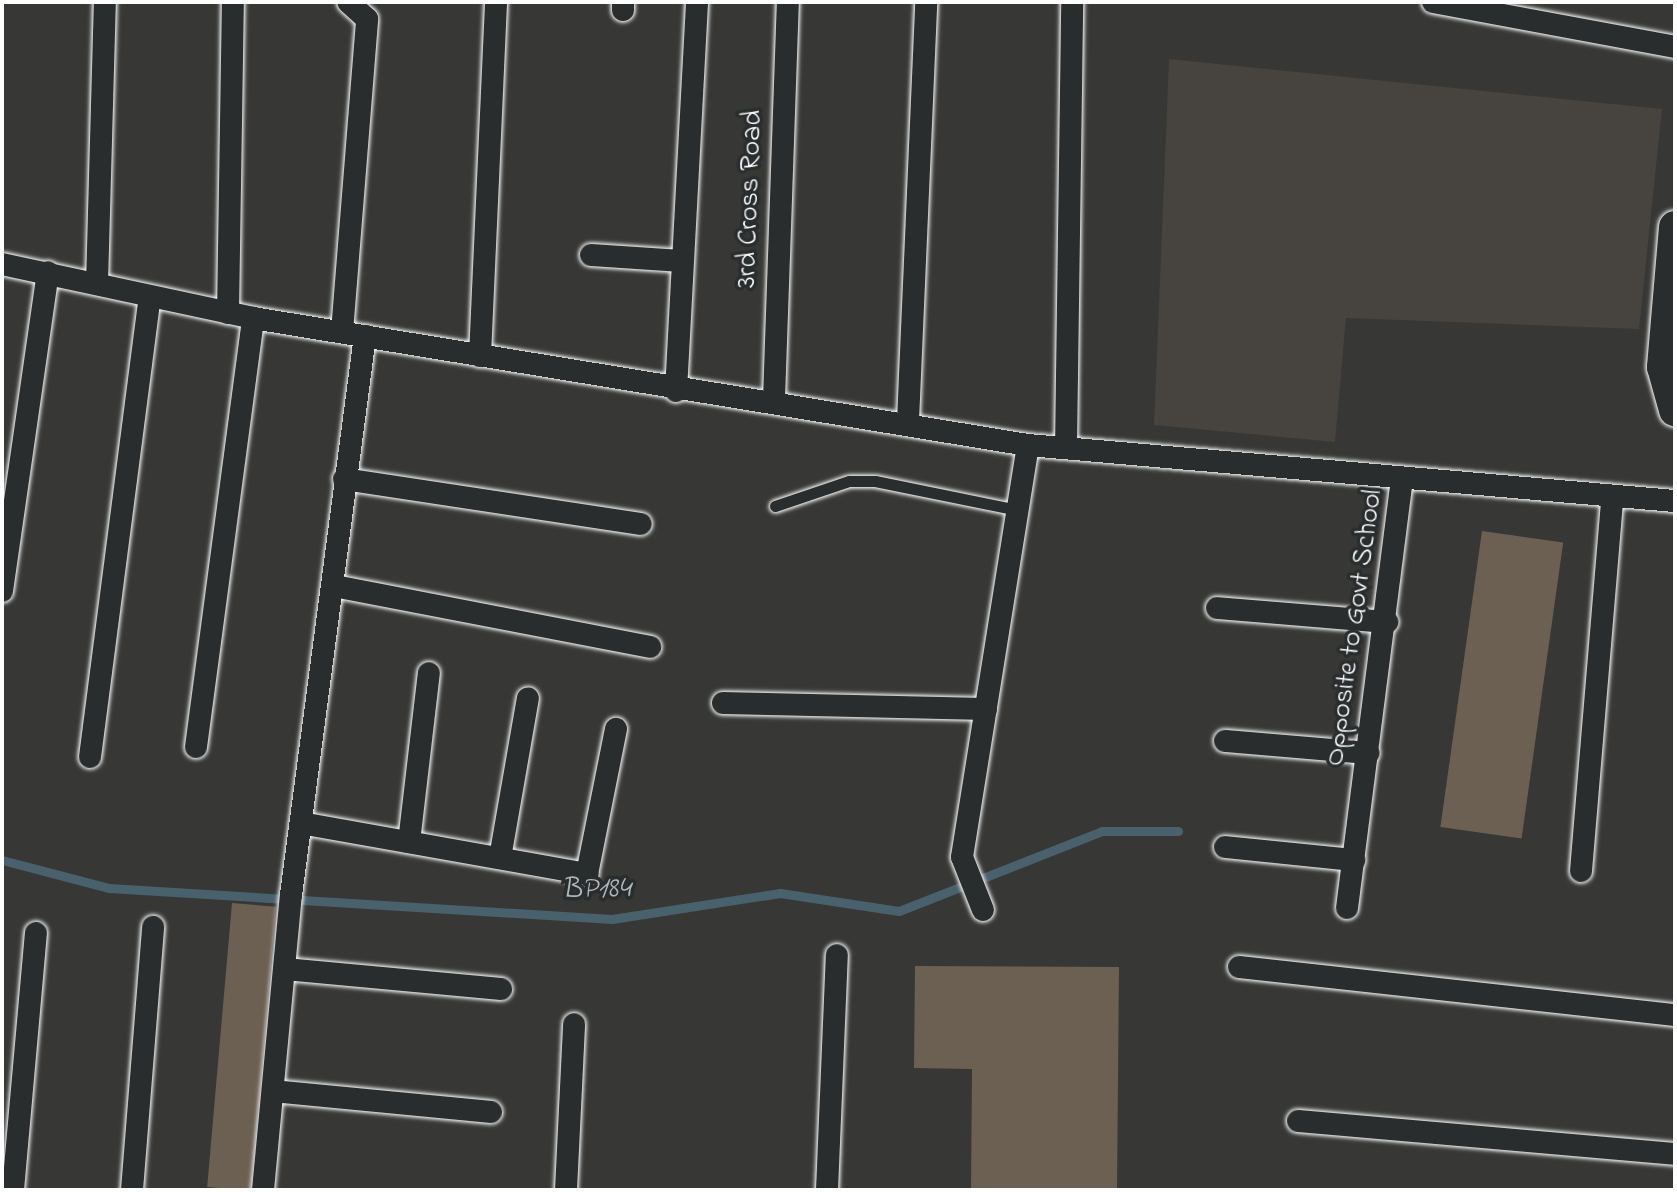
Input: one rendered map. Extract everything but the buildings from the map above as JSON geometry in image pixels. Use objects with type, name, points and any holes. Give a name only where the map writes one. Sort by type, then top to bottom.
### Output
[{"type":"street","points":[[97,284],[105,2]]},
{"type":"street","points":[[228,313],[233,2]]},
{"type":"street","points":[[342,332],[367,19],[348,2]]},
{"type":"street","points":[[480,356],[496,2]]},
{"type":"street","points":[[676,391],[697,2]]},
{"type":"street","name":"3rd Cross Road","points":[[774,399],[788,2]]},
{"type":"street","points":[[908,421],[926,2]]},
{"type":"street","points":[[1066,448],[1072,2]]},
{"type":"street","points":[[1433,2],[1675,47]]},
{"type":"street","points":[[1674,235],[1669,368],[1675,410]]},
{"type":"street","points":[[591,255],[682,261]]},
{"type":"street","points":[[2,264],[253,318],[676,391],[774,399],[1028,445],[1402,481]]},
{"type":"street","points":[[2,591],[48,272]]},
{"type":"street","points":[[90,757],[150,298]]},
{"type":"street","points":[[196,747],[253,318]]},
{"type":"street","points":[[263,1190],[291,895],[365,336]]},
{"type":"street","points":[[983,910],[962,857],[1028,445]]},
{"type":"street","points":[[344,479],[641,524]]},
{"type":"street","name":"Opposite to Govt School","points":[[1347,908],[1387,622],[1402,481],[1612,499],[1675,501]]},
{"type":"street","points":[[1581,871],[1612,499]]},
{"type":"street","points":[[334,586],[650,647]]},
{"type":"street","points":[[1217,608],[1387,622]]},
{"type":"street","points":[[409,842],[429,673]]},
{"type":"street","points":[[500,858],[528,698]]},
{"type":"street","points":[[723,703],[986,709]]},
{"type":"street","points":[[301,823],[590,872],[616,729]]},
{"type":"street","points":[[1225,741],[1368,753]]},
{"type":"street","points":[[1225,847],[1354,860]]},
{"type":"street","points":[[132,1190],[153,927]]},
{"type":"street","points":[[13,1190],[36,933]]},
{"type":"street","points":[[827,1190],[837,955]]},
{"type":"street","points":[[1239,967],[1675,1015]]},
{"type":"street","points":[[285,969],[501,989]]},
{"type":"street","points":[[566,1190],[574,1024]]},
{"type":"street","points":[[273,1091],[491,1112]]},
{"type":"street","points":[[1298,1121],[1675,1154]]},
{"type":"lane","points":[[775,506],[849,481],[875,481],[1017,510]]},
{"type":"shaded area","points":[[1169,59],[1662,109],[1639,329],[1346,318],[1335,442],[1154,425]]},
{"type":"waterway","name":"BP184","points":[[2,860],[109,888],[612,919],[780,893],[899,911],[1102,831],[1178,831]]}]
